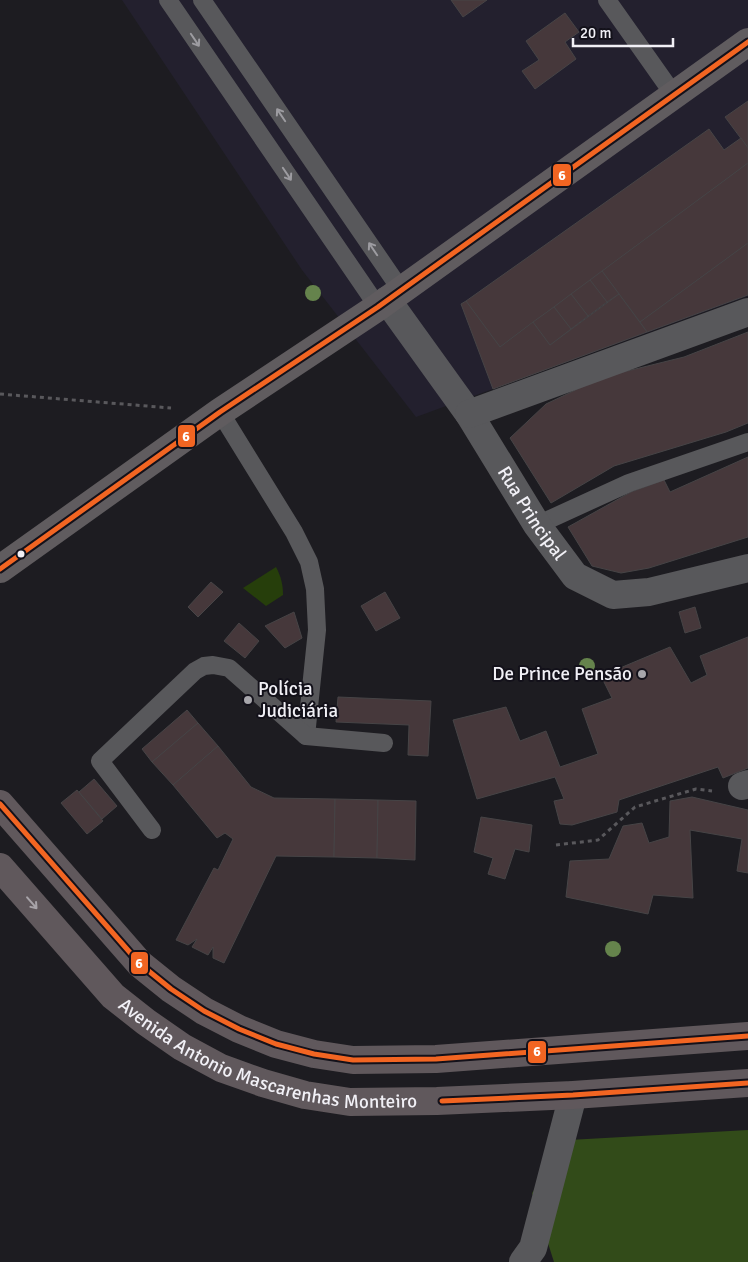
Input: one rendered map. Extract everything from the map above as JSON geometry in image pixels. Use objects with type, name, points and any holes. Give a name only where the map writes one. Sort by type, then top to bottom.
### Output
[{"type":"main road","points":[[0,569],[220,412],[389,299],[748,42]]},
{"type":"main road","name":"Avenida Antonio Mascarenhas Monteiro","points":[[0,804],[140,964],[171,989],[204,1011],[239,1029],[276,1044],[314,1054],[352,1060],[436,1059],[748,1036]]},
{"type":"main road","name":"Avenida Antonio Mascarenhas Monteiro","points":[[0,867],[113,996],[182,1047],[221,1068],[263,1084],[297,1093],[350,1102],[437,1101],[573,1095],[748,1083]]},
{"type":"street","name":"Rua Principal","points":[[389,299],[469,414],[537,525],[575,576],[613,595],[649,592],[748,568]]},
{"type":"street","points":[[469,414],[748,312]]},
{"type":"street","points":[[524,1262],[533,1248],[573,1095]]},
{"type":"lane","points":[[168,0],[389,299]]},
{"type":"lane","points":[[202,0],[389,299]]},
{"type":"lane","points":[[607,0],[674,95]]},
{"type":"lane","points":[[220,412],[294,532],[309,562],[315,588],[316,630],[306,736]]},
{"type":"lane","points":[[537,525],[630,483],[748,442]]},
{"type":"lane","points":[[152,830],[100,761],[196,671],[204,666],[221,665],[229,668],[306,736],[384,743]]},
{"type":"path","points":[[0,394],[172,408]]},
{"type":"path","points":[[556,845],[598,840],[635,807],[696,789],[719,792],[745,785]]},
{"type":"shaded area","points":[[122,0],[748,0],[748,296],[416,417],[302,270]]},
{"type":"green space","points":[[276,567],[283,587],[283,595],[266,606],[243,588]]},
{"type":"green space","points":[[748,1130],[748,1262],[554,1262],[532,1193],[569,1140]]},
{"type":"building","points":[[451,0],[487,0],[463,17]]},
{"type":"building","points":[[565,13],[579,32],[565,42],[576,59],[535,89],[522,71],[539,60],[526,41]]},
{"type":"building","points":[[748,101],[748,148],[725,117]]},
{"type":"building","points":[[709,129],[724,150],[741,138],[748,148],[748,163],[500,347],[466,301]]},
{"type":"building","points":[[748,163],[748,243],[640,322],[602,271]]},
{"type":"building","points":[[748,243],[748,295],[647,332],[640,322]]},
{"type":"building","points":[[602,271],[619,294],[607,302],[590,280]]},
{"type":"building","points":[[590,280],[607,302],[588,316],[571,294]]},
{"type":"building","points":[[571,294],[588,316],[571,329],[554,307]]},
{"type":"building","points":[[619,294],[647,332],[493,389],[461,304],[466,301],[500,347],[533,322],[550,345]]},
{"type":"building","points":[[554,307],[571,329],[550,345],[533,322]]},
{"type":"building","points":[[748,332],[748,423],[726,432],[614,466],[551,503],[510,438],[546,404],[603,377],[684,357]]},
{"type":"building","points":[[748,457],[748,537],[649,568],[621,573],[592,566],[568,527],[631,492],[664,480],[670,492]]},
{"type":"building","points":[[211,582],[223,592],[198,617],[188,607]]},
{"type":"building","points":[[385,592],[400,618],[376,631],[361,606]]},
{"type":"building","points":[[695,607],[701,628],[685,633],[679,612]]},
{"type":"building","points":[[294,612],[302,638],[285,648],[265,626]]},
{"type":"building","points":[[239,623],[259,641],[245,658],[224,641]]},
{"type":"building","points":[[748,637],[748,768],[723,778],[718,767],[619,800],[617,812],[572,825],[560,824],[554,801],[564,799],[555,777],[477,799],[453,720],[506,707],[520,741],[546,731],[560,767],[598,754],[582,709],[612,698],[601,676],[670,647],[691,683],[707,675],[700,656]]},
{"type":"building","points":[[338,697],[431,701],[428,756],[408,755],[409,725],[336,722]]},
{"type":"building","points":[[187,710],[198,723],[152,762],[142,749]]},
{"type":"building","points":[[198,723],[218,746],[173,785],[152,762]]},
{"type":"building","points":[[218,746],[251,787],[274,798],[335,799],[334,857],[276,856],[224,963],[213,958],[213,947],[208,955],[192,947],[197,939],[188,945],[176,940],[214,868],[218,870],[233,839],[225,833],[217,838],[173,785]]},
{"type":"building","points":[[94,779],[117,806],[102,819],[79,792]]},
{"type":"building","points":[[77,790],[103,821],[87,834],[61,803]]},
{"type":"building","points":[[692,797],[748,810],[748,873],[737,871],[742,839],[690,830],[693,898],[653,895],[648,914],[566,897],[570,861],[609,859],[623,826],[642,823],[649,843],[669,837],[670,801]]},
{"type":"building","points":[[335,799],[378,800],[377,858],[334,857]]},
{"type":"building","points":[[378,800],[416,801],[415,860],[377,858]]},
{"type":"building","points":[[481,817],[532,825],[529,852],[515,849],[505,879],[488,874],[493,858],[474,852]]},
{"type":"transit line","name":"6","points":[[0,569],[220,412],[378,307],[748,42]]},
{"type":"transit line","name":"6","points":[[0,804],[140,964],[171,989],[204,1011],[239,1029],[276,1044],[314,1054],[353,1060],[436,1059],[748,1036]]},
{"type":"transit line","name":"6","points":[[442,1101],[573,1095],[748,1083]]},
{"type":"place","name":"De Prince Pensão","points":[[642,674]]},
{"type":"place","name":"Polícia Judiciária","points":[[248,700]]}]
